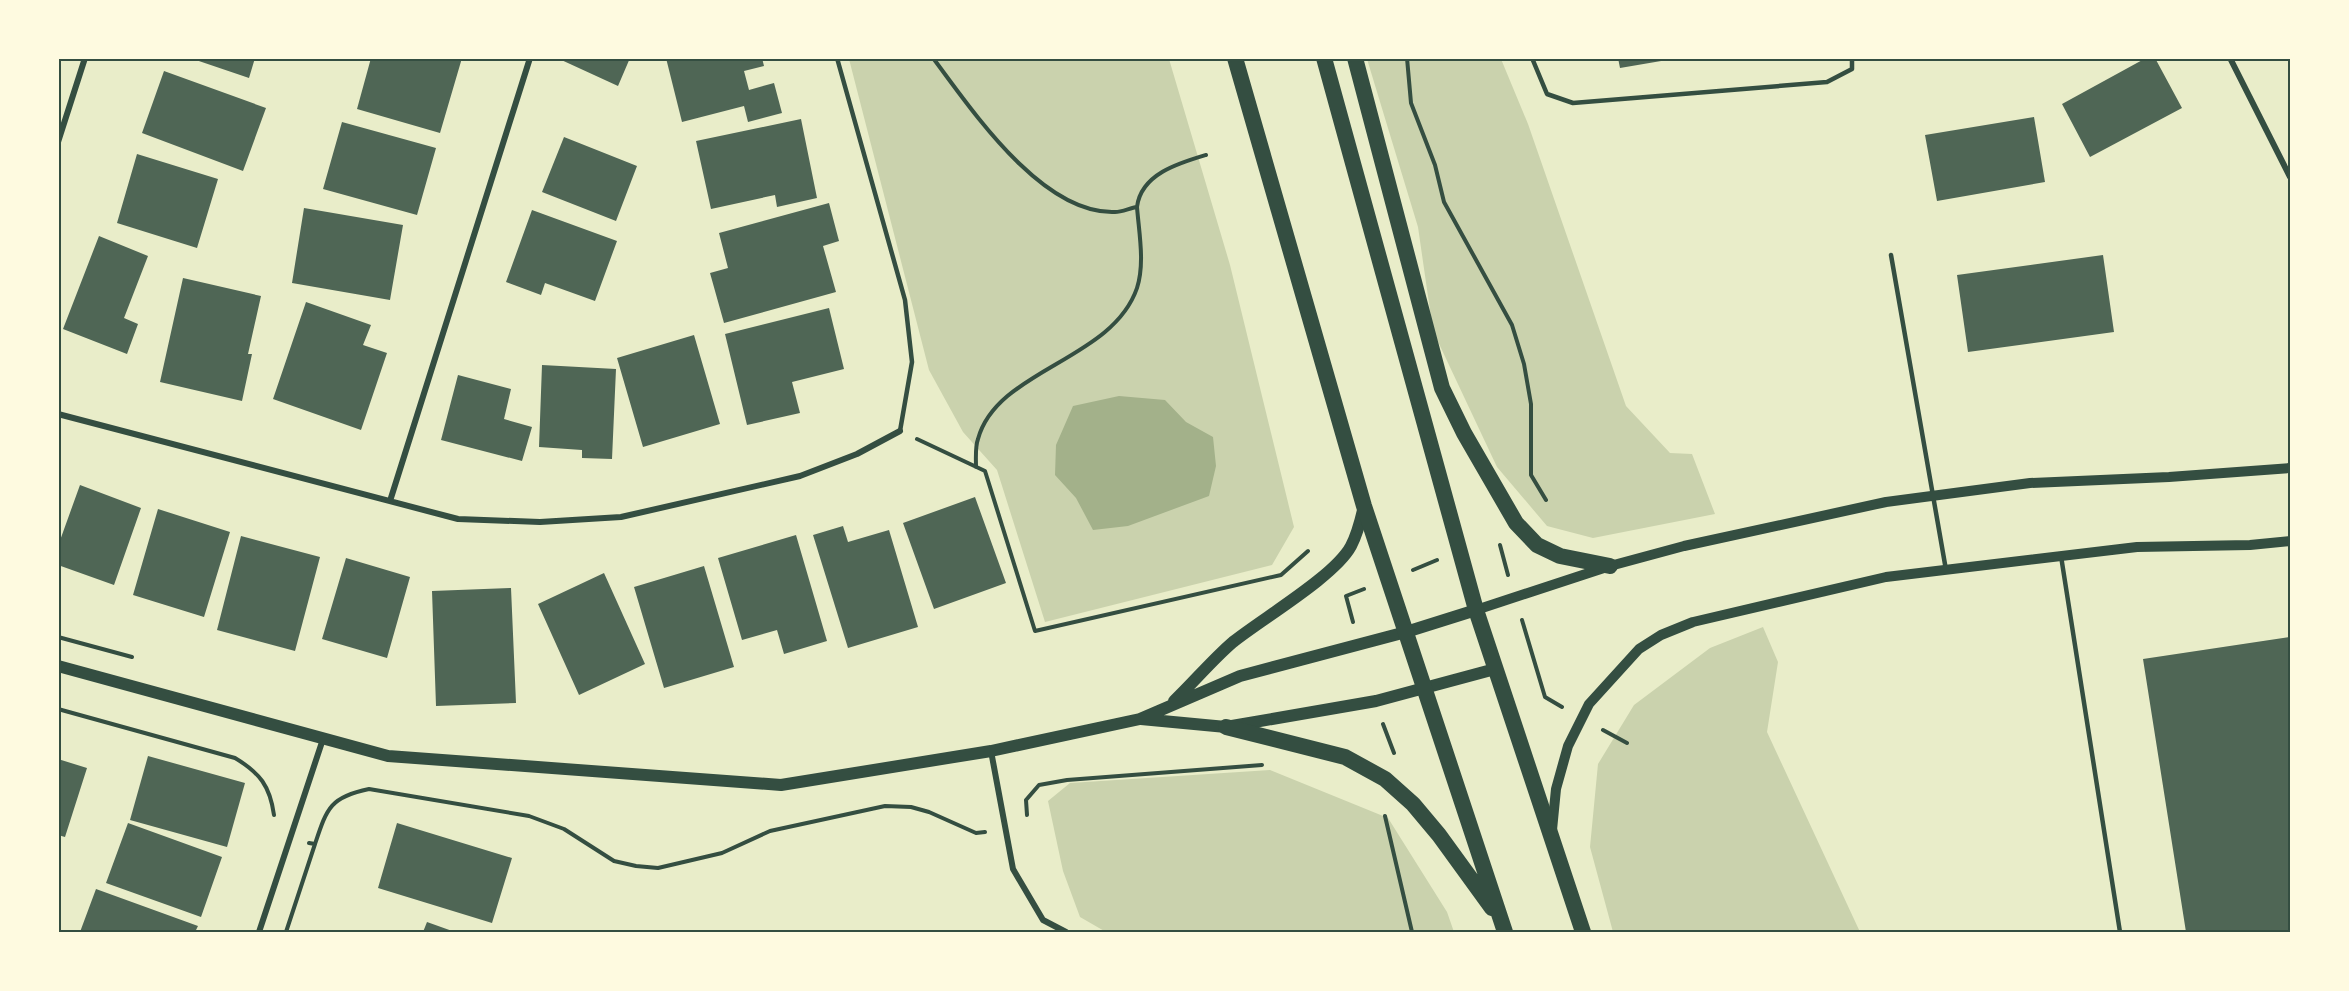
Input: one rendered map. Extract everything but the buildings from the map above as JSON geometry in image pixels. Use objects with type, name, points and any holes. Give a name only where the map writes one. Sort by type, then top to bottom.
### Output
[{"type":"highway","points":[[1235,58],[1364,506],[1503,927]]},
{"type":"highway","points":[[1324,58],[1476,610],[1583,933]]},
{"type":"highway","points":[[1355,58],[1442,388],[1464,433],[1516,523],[1537,545],[1560,556],[1610,566]]},
{"type":"highway","points":[[1226,728],[1345,758],[1385,779],[1413,804],[1439,836],[1503,927]]},
{"type":"main road","points":[[1169,706],[1232,644],[1316,581],[1342,558],[1351,547],[1364,506]]},
{"type":"main road","points":[[58,666],[388,756],[782,785],[991,751],[1140,719],[1240,676],[1406,632],[1476,610]]},
{"type":"main road","points":[[1140,719],[1226,728],[1376,700],[1495,669]]},
{"type":"street","points":[[58,142],[85,58]]},
{"type":"street","points":[[390,501],[531,58]]},
{"type":"street","points":[[2230,58],[2290,177]]},
{"type":"street","points":[[58,414],[458,519],[540,522],[621,517],[800,476],[856,454],[900,431]]},
{"type":"street","points":[[1476,610],[1610,566],[1683,546],[1886,502],[2030,483],[2169,477],[2290,468]]},
{"type":"street","points":[[1551,841],[1556,789],[1568,746],[1589,704],[1608,680],[1640,649],[1661,636],[1693,622],[1886,577],[2137,547],[2250,545],[2290,541]]},
{"type":"street","points":[[260,933],[323,739]]},
{"type":"street","points":[[991,751],[1013,869],[1043,920],[1066,933]]},
{"type":"lane","points":[[837,58],[905,300],[912,363],[900,431]]},
{"type":"lane","points":[[1532,58],[1547,94],[1573,103],[1827,82],[1852,69],[1852,58]]},
{"type":"lane","points":[[1891,255],[1946,570]]},
{"type":"lane","points":[[2061,556],[2120,933]]},
{"type":"path","points":[[933,58],[985,127],[1036,180],[1065,199],[1095,210],[1116,212],[1137,207]]},
{"type":"path","points":[[1407,58],[1411,103],[1435,165],[1444,202],[1512,325],[1524,364],[1531,405],[1531,475],[1546,500]]},
{"type":"path","points":[[976,467],[977,440],[987,420],[998,406],[1016,390],[1090,344],[1108,330],[1131,302],[1141,270],[1137,207],[1138,197],[1145,185],[1178,164],[1206,155]]},
{"type":"path","points":[[900,431],[985,471],[1035,631],[1281,575],[1308,551]]},
{"type":"path","points":[[1359,643],[1346,596],[1497,537],[1545,697],[1627,743]]},
{"type":"path","points":[[58,637],[132,657]]},
{"type":"path","points":[[1376,700],[1389,743],[1396,757],[1377,801],[1384,810],[1412,933]]},
{"type":"path","points":[[58,709],[235,758],[249,766],[267,787],[274,815],[270,833],[315,844]]},
{"type":"path","points":[[286,933],[330,806],[350,793],[369,789],[529,816],[564,829],[614,861],[658,868],[722,853],[770,831],[885,807],[911,807],[929,812],[976,833],[1028,828],[1026,800],[1039,785],[1067,780],[1264,765]]},
{"type":"shaded area","points":[[849,59],[1169,59],[1230,265],[1294,527],[1272,565],[1045,622],[997,470],[963,432],[929,370]]},
{"type":"shaded area","points":[[1367,59],[1501,59],[1528,124],[1626,406],[1670,453],[1692,454],[1715,514],[1593,538],[1547,526],[1497,467],[1433,331],[1418,227]]},
{"type":"shaded area","points":[[1119,396],[1165,400],[1186,422],[1213,437],[1216,466],[1209,496],[1128,526],[1093,530],[1076,498],[1055,475],[1056,445],[1073,406]]},
{"type":"shaded area","points":[[1763,627],[1778,662],[1767,732],[1860,932],[1613,932],[1590,847],[1598,764],[1634,705],[1710,648]]},
{"type":"shaded area","points":[[1270,770],[1388,818],[1447,912],[1454,932],[1106,932],[1080,917],[1063,871],[1048,801],[1070,783]]}]
